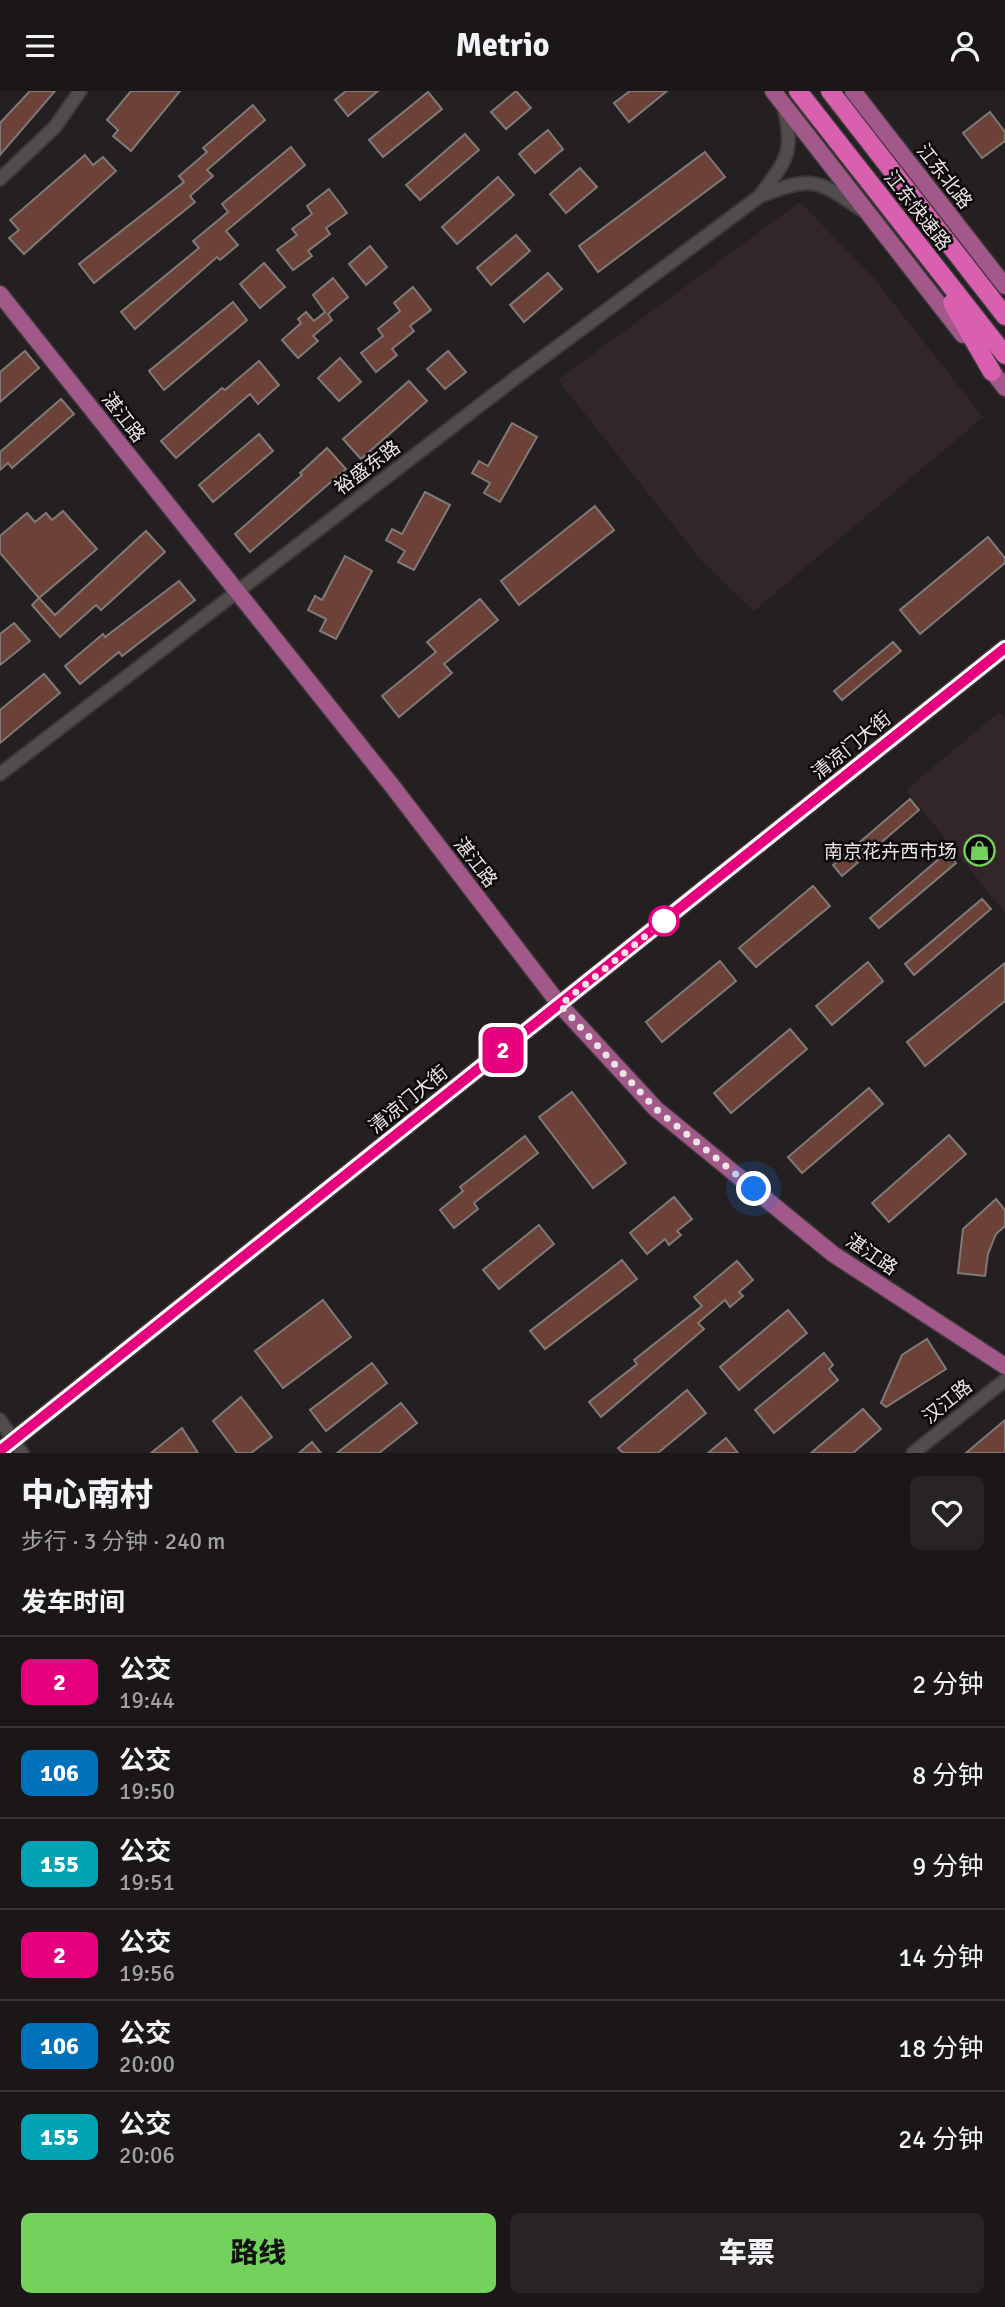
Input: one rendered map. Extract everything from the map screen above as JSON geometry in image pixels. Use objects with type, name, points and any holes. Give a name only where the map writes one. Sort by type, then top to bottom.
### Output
[{"type":"highway","name":"江东快速路","points":[[798,91],[1005,355]]},
{"type":"highway","name":"江东快速路","points":[[830,91],[1005,316]]},
{"type":"highway","points":[[940,232],[1005,297]]},
{"type":"highway","points":[[921,249],[992,372]]},
{"type":"main road","name":"江东北路","points":[[853,91],[1005,286]]},
{"type":"main road","points":[[778,97],[1005,388]]},
{"type":"main road","name":"湛江路","points":[[0,294],[393,787],[560,1005],[656,1109],[833,1254],[1005,1366]]},
{"type":"main road","name":"清凉门大街","points":[[12,1448],[1005,648]]},
{"type":"street","points":[[0,179],[55,127],[80,91]]},
{"type":"street","name":"裕盛东路","points":[[760,196],[789,151],[791,135],[778,97]]},
{"type":"street","name":"裕盛东路","points":[[0,774],[235,592],[760,196],[793,183],[813,181],[834,190],[871,216]]},
{"type":"street","name":"汉江路","points":[[913,1453],[1005,1380]]},
{"type":"street","points":[[0,1420],[12,1448]]},
{"type":"shaded area","points":[[800,202],[872,276],[983,417],[754,611],[701,560],[558,380]]},
{"type":"shaded area","name":"南京花卉西市场","points":[[999,712],[1005,719],[1005,913],[906,790]]},
{"type":"building","points":[[30,91],[55,91],[0,155],[0,123]]},
{"type":"building","points":[[131,91],[180,91],[131,151],[113,136],[118,130],[107,120]]},
{"type":"building","points":[[346,91],[378,91],[348,116],[335,100]]},
{"type":"building","points":[[516,91],[531,108],[506,129],[491,112]]},
{"type":"building","points":[[630,91],[667,91],[629,122],[614,103]]},
{"type":"building","points":[[428,92],[442,109],[383,157],[369,140]]},
{"type":"building","points":[[253,105],[265,120],[207,170],[213,176],[190,196],[195,202],[94,283],[79,264],[184,182],[179,176],[207,152],[203,148]]},
{"type":"building","points":[[990,112],[1005,132],[1005,141],[982,158],[963,133]]},
{"type":"building","points":[[548,130],[563,149],[535,173],[519,154]]},
{"type":"building","points":[[465,134],[479,150],[420,200],[406,185]]},
{"type":"building","points":[[291,147],[305,165],[226,231],[238,245],[220,260],[217,257],[135,329],[121,312],[199,248],[193,241],[228,212],[222,204]]},
{"type":"building","points":[[705,152],[725,177],[598,272],[579,246]]},
{"type":"building","points":[[85,155],[93,165],[103,157],[116,171],[24,254],[9,238],[19,230],[10,220]]},
{"type":"building","points":[[580,168],[597,187],[566,213],[550,194]]},
{"type":"building","points":[[498,177],[514,195],[457,244],[442,227]]},
{"type":"building","points":[[329,189],[347,213],[326,228],[330,234],[308,251],[312,256],[293,270],[277,250],[297,235],[292,229],[312,214],[307,206]]},
{"type":"building","points":[[516,235],[530,251],[491,285],[477,268]]},
{"type":"building","points":[[370,246],[387,267],[366,285],[349,264]]},
{"type":"building","points":[[264,263],[285,287],[260,308],[240,284]]},
{"type":"building","points":[[548,273],[562,289],[524,322],[510,305]]},
{"type":"building","points":[[333,278],[348,297],[328,314],[332,320],[313,336],[318,341],[298,358],[282,340],[301,323],[298,319],[306,312],[314,321],[325,312],[313,295]]},
{"type":"building","points":[[413,287],[431,310],[410,326],[414,331],[392,349],[397,355],[376,372],[361,353],[383,336],[378,329],[400,311],[394,303]]},
{"type":"building","points":[[233,302],[247,320],[164,390],[149,371]]},
{"type":"building","points":[[25,351],[39,368],[0,402],[0,372]]},
{"type":"building","points":[[448,351],[466,372],[445,389],[427,369]]},
{"type":"building","points":[[340,358],[361,382],[339,401],[318,378]]},
{"type":"building","points":[[259,361],[279,385],[258,404],[250,394],[176,458],[161,441],[222,388],[225,390]]},
{"type":"building","points":[[409,381],[427,401],[361,459],[343,439]]},
{"type":"building","points":[[61,399],[74,414],[12,468],[8,463],[0,470],[0,452]]},
{"type":"building","points":[[512,423],[537,437],[500,502],[484,493],[490,483],[472,473],[479,461],[488,466]]},
{"type":"building","points":[[259,434],[273,451],[213,502],[199,485]]},
{"type":"building","points":[[327,448],[346,469],[250,552],[235,534],[302,475],[300,473]]},
{"type":"building","points":[[425,492],[450,505],[414,570],[398,562],[405,551],[386,540],[392,529],[402,534]]},
{"type":"building","points":[[595,506],[614,530],[519,605],[501,581]]},
{"type":"building","points":[[63,511],[97,549],[39,598],[0,553],[0,536],[27,513],[35,522],[46,513],[52,520]]},
{"type":"building","points":[[146,531],[165,552],[101,610],[96,605],[60,637],[32,605],[39,598],[55,615]]},
{"type":"building","points":[[988,537],[1005,558],[1005,563],[920,634],[900,610]]},
{"type":"building","points":[[345,556],[372,571],[336,639],[320,631],[326,619],[308,610],[315,596],[322,600]]},
{"type":"building","points":[[179,581],[195,600],[122,656],[119,652],[80,684],[65,666],[103,634],[105,637]]},
{"type":"building","points":[[480,599],[498,620],[444,664],[452,673],[399,717],[382,696],[436,652],[427,642]]},
{"type":"building","points":[[14,623],[30,641],[0,665],[0,634]]},
{"type":"building","points":[[893,642],[901,651],[842,700],[834,691]]},
{"type":"building","points":[[44,674],[60,693],[0,743],[0,710]]},
{"type":"building","points":[[910,799],[919,810],[842,876],[833,865]]},
{"type":"building","points":[[947,852],[956,863],[879,928],[870,918]]},
{"type":"building","points":[[813,886],[830,906],[756,967],[739,948]]},
{"type":"building","points":[[982,899],[991,909],[914,975],[905,964]]},
{"type":"building","points":[[720,961],[736,981],[662,1042],[646,1022]]},
{"type":"building","points":[[868,962],[883,981],[832,1025],[816,1006]]},
{"type":"building","points":[[1005,963],[1005,1001],[925,1066],[907,1042]]},
{"type":"building","points":[[790,1029],[807,1049],[731,1113],[714,1093]]},
{"type":"building","points":[[869,1088],[883,1104],[802,1173],[788,1157]]},
{"type":"building","points":[[572,1092],[626,1163],[593,1188],[539,1117]]},
{"type":"building","points":[[949,1135],[966,1154],[889,1222],[872,1203]]},
{"type":"building","points":[[525,1136],[538,1153],[474,1203],[478,1209],[454,1228],[440,1210],[463,1191],[460,1187]]},
{"type":"building","points":[[674,1197],[692,1219],[677,1231],[681,1235],[669,1245],[665,1239],[647,1254],[630,1233]]},
{"type":"building","points":[[996,1199],[1005,1210],[1005,1226],[996,1234],[988,1254],[985,1276],[958,1273],[963,1229]]},
{"type":"building","points":[[539,1225],[554,1244],[499,1289],[483,1270]]},
{"type":"building","points":[[622,1260],[637,1279],[545,1349],[530,1331]]},
{"type":"building","points":[[737,1261],[753,1280],[739,1292],[743,1296],[730,1307],[725,1300],[698,1323],[704,1329],[601,1417],[589,1402],[637,1364],[634,1360],[702,1306],[694,1297]]},
{"type":"building","points":[[323,1300],[351,1337],[283,1388],[255,1351]]},
{"type":"building","points":[[788,1310],[807,1333],[739,1390],[720,1367]]},
{"type":"building","points":[[927,1339],[946,1369],[886,1407],[881,1403],[902,1355]]},
{"type":"building","points":[[824,1353],[833,1365],[829,1369],[838,1380],[774,1433],[755,1410]]},
{"type":"building","points":[[372,1363],[387,1383],[326,1431],[310,1410]]},
{"type":"building","points":[[687,1390],[706,1413],[658,1453],[623,1453],[618,1448]]},
{"type":"building","points":[[241,1397],[272,1437],[251,1453],[237,1453],[213,1421]]},
{"type":"building","points":[[401,1403],[417,1423],[379,1453],[337,1453]]},
{"type":"building","points":[[863,1409],[881,1429],[853,1453],[811,1453]]},
{"type":"building","points":[[1005,1420],[1005,1453],[966,1453]]},
{"type":"building","points":[[182,1428],[198,1453],[151,1453]]},
{"type":"building","points":[[726,1438],[738,1453],[708,1453]]},
{"type":"building","points":[[312,1442],[321,1453],[299,1453]]},
{"type":"bus line","name":"2","points":[[0,1451],[1005,648]]},
{"type":"place","name":"南京花卉西市场","points":[[980,851]]},
{"type":"route","points":[[664,921],[666,920],[560,1005],[656,1109],[754,1189]]}]
